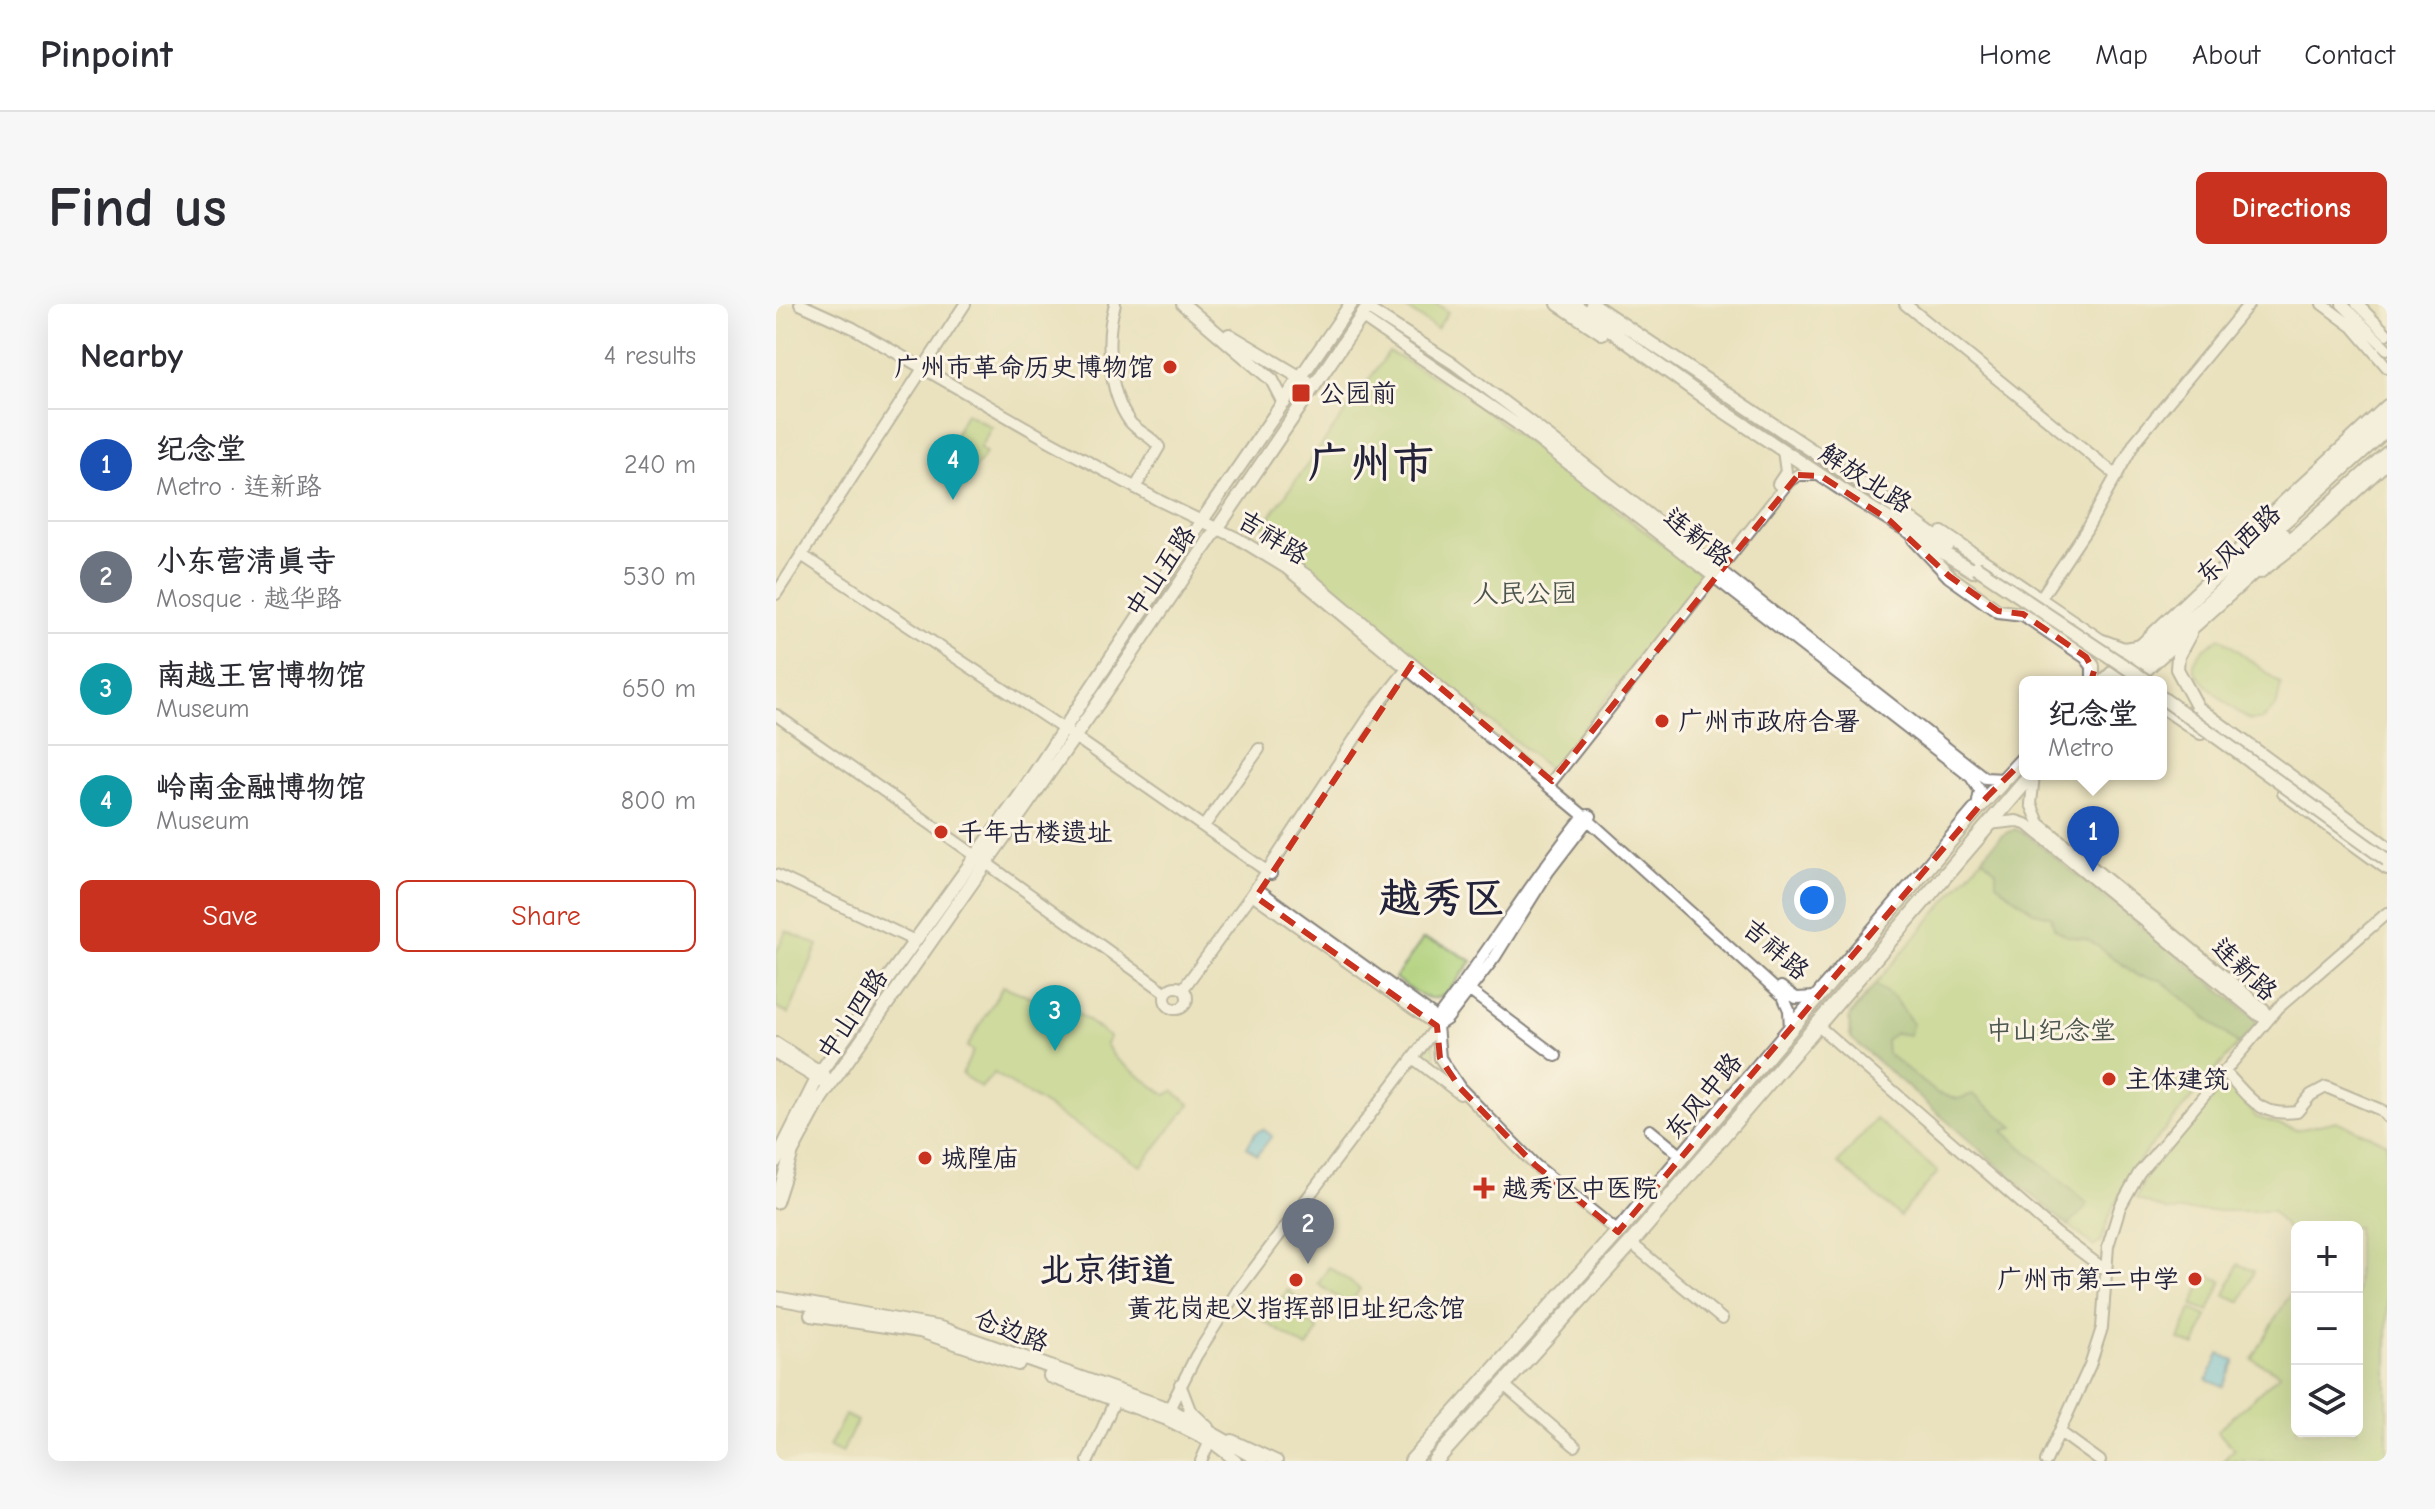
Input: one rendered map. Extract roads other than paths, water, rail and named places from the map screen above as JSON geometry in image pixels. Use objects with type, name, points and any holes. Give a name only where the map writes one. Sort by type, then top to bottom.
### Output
[{"type":"highway","name":"东风西路","points":[[2211,580],[2284,516],[2385,413]]},
{"type":"highway","name":"东风西路","points":[[2128,676],[2196,620],[2387,441]]},
{"type":"highway","points":[[2110,676],[2211,580]]},
{"type":"highway","name":"东风中路","points":[[1412,1461],[1618,1232],[2019,763]]},
{"type":"highway","name":"东风中路","points":[[1435,1461],[1631,1243],[1986,824],[2027,780]]},
{"type":"main road","points":[[1183,304],[1272,380],[1284,403]]},
{"type":"main road","name":"中山五路","points":[[1070,733],[1201,522],[1351,304]]},
{"type":"main road","points":[[1558,304],[1677,378]]},
{"type":"main road","name":"解放北路","points":[[1574,304],[1821,476],[1889,520],[1975,569],[2139,676]]},
{"type":"main road","name":"解放北路","points":[[1592,304],[1897,508],[1975,569],[2130,676]]},
{"type":"main road","points":[[1605,304],[1687,365]]},
{"type":"main road","name":"中山五路","points":[[981,859],[1366,310]]},
{"type":"main road","points":[[1205,321],[1300,379],[1317,382]]},
{"type":"main road","points":[[2138,676],[2196,620],[2299,534],[2387,453]]},
{"type":"main road","points":[[1897,508],[1924,521],[2106,642],[2124,649],[2142,646]]},
{"type":"main road","points":[[1889,520],[1919,544],[1949,576],[1998,611],[2023,614],[2090,661],[2094,676]]},
{"type":"main road","points":[[2023,614],[2034,595]]},
{"type":"main road","points":[[2196,620],[2178,656],[2177,669],[2198,708],[2387,847]]},
{"type":"main road","points":[[2101,676],[2123,654],[2142,646]]},
{"type":"main road","points":[[2167,698],[2387,858]]},
{"type":"main road","points":[[2167,710],[2387,868]]},
{"type":"main road","name":"中山四路","points":[[776,1161],[819,1075],[913,940],[981,859]]},
{"type":"main road","name":"中山四路","points":[[776,1202],[798,1138],[981,859]]},
{"type":"main road","points":[[776,1044],[831,1084]]},
{"type":"main road","points":[[776,1053],[819,1075]]},
{"type":"main road","name":"仓边路","points":[[776,1298],[926,1324],[1150,1403],[1261,1461]]},
{"type":"main road","name":"仓边路","points":[[776,1306],[935,1335],[1115,1400],[1167,1414]]},
{"type":"main road","name":"仓边路","points":[[1216,1439],[1249,1461]]},
{"type":"street","name":"吉祥路","points":[[800,304],[923,368],[1135,488],[1201,522],[1218,524],[1286,568],[1589,817],[1787,992],[1803,1000],[1818,997]]},
{"type":"street","points":[[776,594],[803,556],[852,472],[965,304]]},
{"type":"street","points":[[1115,304],[1110,320],[1110,352],[1118,395],[1131,423],[1159,447],[1135,488]]},
{"type":"street","points":[[1905,304],[2117,476]]},
{"type":"street","points":[[2034,595],[2086,530],[2153,419],[2249,304]]},
{"type":"street","points":[[2322,304],[2353,327],[2387,367]]},
{"type":"street","points":[[2342,304],[2386,350]]},
{"type":"street","points":[[2357,304],[2387,334]]},
{"type":"street","name":"连新路","points":[[1366,310],[1985,778],[2003,779]]},
{"type":"street","points":[[2211,580],[2274,510],[2385,413]]},
{"type":"street","points":[[1715,571],[1784,476],[1783,450]]},
{"type":"street","points":[[2220,603],[2306,538],[2387,463]]},
{"type":"street","points":[[1552,781],[1789,481],[1798,475],[1821,476]]},
{"type":"street","points":[[803,556],[1070,733],[1269,873]]},
{"type":"street","name":"连新路","points":[[1715,571],[1971,777],[1980,791],[1975,811]]},
{"type":"street","name":"吉祥路","points":[[1409,668],[1552,781],[1783,996],[1789,1010],[1790,1029]]},
{"type":"street","points":[[776,715],[1165,992],[1167,1005],[1179,1009],[1186,1002],[1183,989],[1256,892],[1409,668]]},
{"type":"street","points":[[2181,719],[2179,711],[2183,705],[2198,708]]},
{"type":"street","points":[[1204,826],[1259,749]]},
{"type":"street","name":"连新路","points":[[2033,780],[2031,804],[2039,823],[2264,1009],[2268,1020]]},
{"type":"street","points":[[1167,1414],[1180,1384],[1249,1274],[1437,1026],[1470,991],[1548,872],[1589,817]]},
{"type":"street","points":[[1483,1113],[1446,1070],[1437,1048],[1437,1026],[1441,1013],[1493,946],[1534,879],[1589,817]]},
{"type":"street","name":"连新路","points":[[1986,824],[2016,821],[2028,825],[2258,1015],[2268,1020]]},
{"type":"street","points":[[776,875],[913,940]]},
{"type":"street","points":[[1256,892],[1437,1026]]},
{"type":"street","points":[[2046,1461],[2102,1328],[2106,1312],[2104,1269],[2120,1207],[2136,1176],[2268,1020],[2387,913]]},
{"type":"street","points":[[2268,1020],[2281,1014],[2387,921]]},
{"type":"street","points":[[1165,992],[1174,986],[1183,989]]},
{"type":"street","points":[[1470,991],[1556,1056]]},
{"type":"street","points":[[1816,1024],[2056,1233],[2104,1269]]},
{"type":"street","points":[[1413,1058],[1483,1113],[1535,1165],[1618,1232]]},
{"type":"street","points":[[2224,1071],[2262,1110],[2277,1114],[2297,1112],[2311,1095],[2326,1087],[2381,1110],[2387,1117]]},
{"type":"street","points":[[1650,1130],[1683,1157]]},
{"type":"street","points":[[1631,1243],[1722,1319]]},
{"type":"street","points":[[1150,1403],[1180,1384]]},
{"type":"street","points":[[1180,1384],[1190,1410],[1216,1439],[1201,1461]]},
{"type":"street","points":[[1504,1385],[1575,1446]]},
{"type":"street","points":[[1088,1461],[1115,1400]]},
{"type":"street","points":[[2060,1432],[2100,1461]]},
{"type":"street","name":"仓边路","points":[[1216,1439],[1236,1461]]},
{"type":"street","name":"仓边路","points":[[1216,1439],[1277,1461]]},
{"type":"water","points":[[1263,1129],[1272,1136],[1257,1155],[1247,1147],[1255,1133]]},
{"type":"water","points":[[2219,1354],[2235,1361],[2223,1387],[2207,1380]]},
{"type":"place","name":"广州市革命历史博物馆","points":[[1170,367]]},
{"type":"place","name":"公园前","points":[[1301,393]]},
{"type":"place","name":"岭南金融博物馆","points":[[953,500]]},
{"type":"place","name":"广州市政府合署","points":[[1662,721]]},
{"type":"place","name":"千年古楼遗址","points":[[941,832]]},
{"type":"place","name":"纪念堂","points":[[2093,872]]},
{"type":"place","name":"南越王宫博物馆","points":[[1055,1051]]},
{"type":"place","name":"主体建筑","points":[[2109,1079]]},
{"type":"place","name":"城隍庙","points":[[925,1158]]},
{"type":"place","name":"越秀区中医院","points":[[1484,1188]]},
{"type":"place","name":"小东营清真寺","points":[[1308,1264]]},
{"type":"place","name":"广州市第二中学","points":[[2195,1279]]},
{"type":"place","name":"黄花岗起义指挥部旧址纪念馆","points":[[1296,1280]]},
{"type":"district","name":"广州市","points":[[1371,462]]},
{"type":"district","name":"越秀区","points":[[1442,897]]},
{"type":"district","name":"北京街道","points":[[1107,1269]]},
{"type":"park label","name":"人民公园","points":[[1525,593]]},
{"type":"park label","name":"中山纪念堂","points":[[2051,1030]]}]
